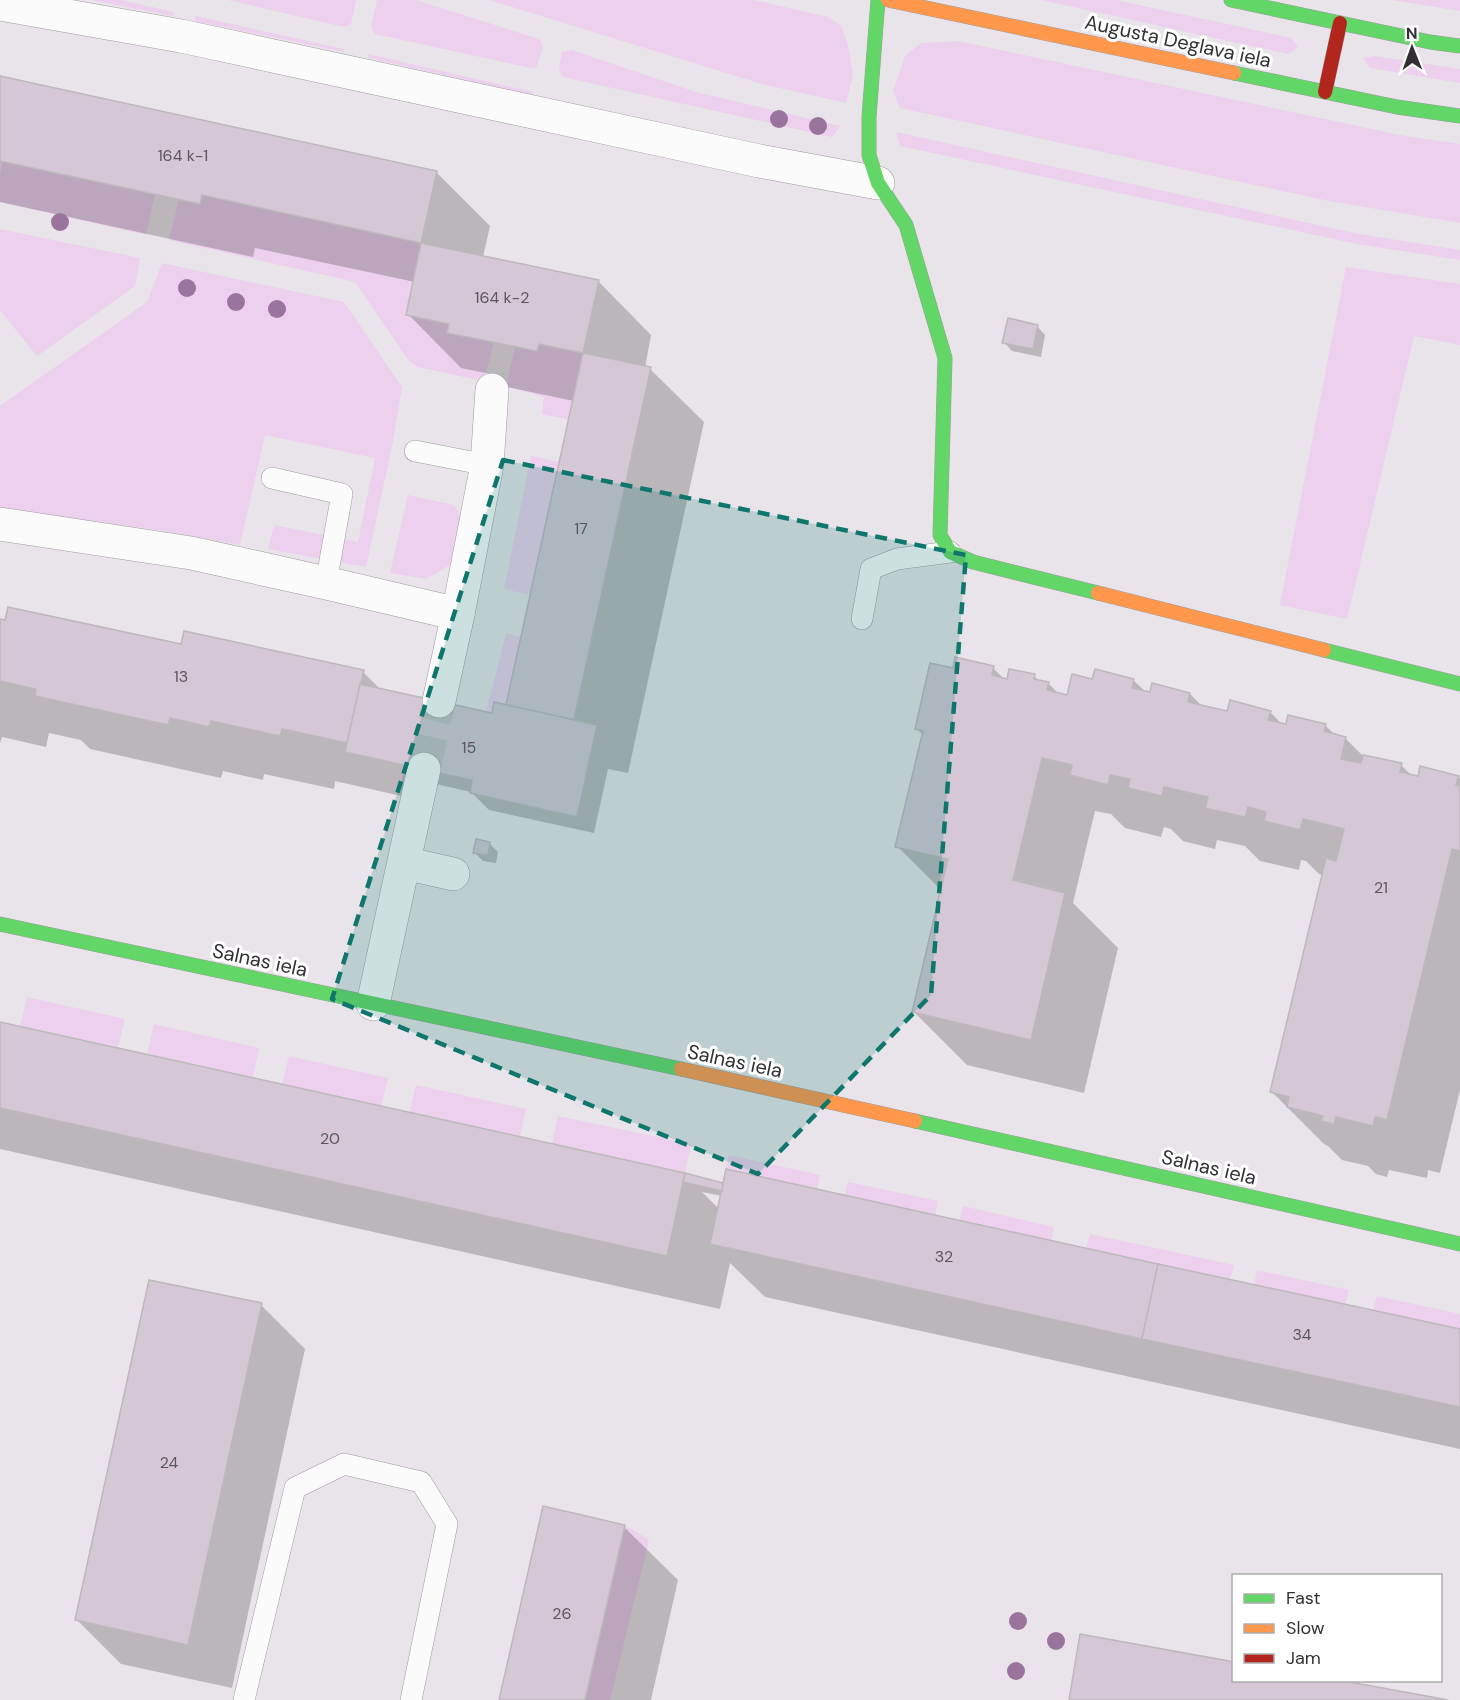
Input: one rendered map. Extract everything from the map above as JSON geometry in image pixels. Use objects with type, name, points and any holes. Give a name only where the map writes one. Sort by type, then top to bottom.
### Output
[{"type":"street","points":[[878,0],[869,117],[869,155],[878,183],[906,225],[945,358],[940,536],[950,552],[973,562],[1460,684]]},
{"type":"street","name":"Augusta Deglava iela","points":[[888,0],[1397,108],[1460,116]]},
{"type":"street","points":[[1231,0],[1430,42],[1460,46]]},
{"type":"street","points":[[0,4],[181,36],[736,156],[878,183]]},
{"type":"street","points":[[1325,92],[1340,23]]},
{"type":"street","points":[[439,701],[487,465],[492,390]]},
{"type":"street","points":[[0,524],[191,553],[458,615]]},
{"type":"street","points":[[373,1004],[424,769]]},
{"type":"street","points":[[404,863],[453,874]]},
{"type":"street","name":"Salnas iela","points":[[0,924],[726,1079],[1460,1244]]},
{"type":"lane","points":[[415,451],[487,465]]},
{"type":"lane","points":[[272,478],[342,494],[326,583]]},
{"type":"lane","points":[[862,619],[871,569],[897,559],[950,552]]},
{"type":"lane","points":[[244,1700],[295,1488],[344,1464],[421,1482],[447,1524],[411,1700]]},
{"type":"highlighted area","points":[[503,460],[966,555],[931,995],[758,1174],[332,999]]},
{"type":"shaded area","points":[[91,0],[121,0],[174,12],[173,16]]},
{"type":"shaded area","points":[[228,0],[356,0],[351,24],[344,27]]},
{"type":"shaded area","points":[[377,0],[416,0],[539,39],[543,46],[537,67],[531,68],[375,34],[371,27]]},
{"type":"shaded area","points":[[489,0],[754,0],[828,17],[841,26],[848,45],[853,75],[846,103],[762,84]]},
{"type":"shaded area","points":[[1041,0],[1116,0],[1291,38],[1298,47],[1288,54]]},
{"type":"shaded area","points":[[1392,0],[1460,0],[1460,11]]},
{"type":"shaded area","points":[[196,16],[344,49],[344,52],[195,21]]},
{"type":"shaded area","points":[[958,41],[1400,135],[1460,144],[1460,223],[1329,201],[900,108],[893,91],[905,56],[921,43]]},
{"type":"shaded area","points":[[572,50],[696,92],[840,126],[832,137],[563,77],[559,70],[562,52]]},
{"type":"shaded area","points":[[368,54],[533,92],[533,95],[369,58]]},
{"type":"shaded area","points":[[1375,56],[1460,69],[1460,83],[1370,68],[1363,58]]},
{"type":"shaded area","points":[[896,132],[1359,234],[1460,250],[1460,260],[1357,244],[900,146]]},
{"type":"shaded area","points":[[3,161],[155,194],[146,235],[0,202],[0,176]]},
{"type":"shaded area","points":[[202,195],[421,243],[406,315],[449,324],[447,333],[494,342],[482,381],[418,367],[409,361],[355,282],[169,240],[179,199],[199,204]]},
{"type":"shaded area","points":[[0,229],[140,258],[135,286],[37,356],[0,310]]},
{"type":"shaded area","points":[[162,263],[344,302],[402,387],[366,567],[268,549],[274,525],[358,542],[375,458],[265,435],[240,545],[158,530],[0,508],[0,406],[147,302]]},
{"type":"shaded area","points":[[1346,267],[1460,284],[1460,345],[1414,336],[1347,619],[1280,605]]},
{"type":"shaded area","points":[[539,344],[583,353],[569,420],[542,414],[544,397],[506,386],[515,347],[537,351]]},
{"type":"shaded area","points":[[531,456],[559,462],[531,595],[504,589]]},
{"type":"shaded area","points":[[408,495],[454,505],[463,520],[452,564],[426,579],[390,573]]},
{"type":"shaded area","points":[[506,633],[521,637],[506,705],[494,702],[492,713],[486,712]]},
{"type":"shaded area","points":[[27,997],[125,1019],[118,1047],[20,1026]]},
{"type":"shaded area","points":[[154,1024],[259,1048],[253,1078],[147,1054]]},
{"type":"shaded area","points":[[289,1056],[388,1078],[381,1106],[282,1084]]},
{"type":"shaded area","points":[[416,1085],[526,1109],[520,1137],[410,1112]]},
{"type":"shaded area","points":[[558,1116],[691,1144],[685,1173],[552,1144]]},
{"type":"shaded area","points":[[729,1155],[820,1175],[817,1190],[726,1169]]},
{"type":"shaded area","points":[[848,1182],[938,1201],[935,1216],[845,1195]]},
{"type":"shaded area","points":[[963,1206],[1054,1227],[1051,1241],[959,1221]]},
{"type":"shaded area","points":[[1090,1234],[1234,1265],[1230,1280],[1086,1249]]},
{"type":"shaded area","points":[[1257,1270],[1349,1290],[1345,1305],[1254,1285]]},
{"type":"shaded area","points":[[1377,1296],[1460,1314],[1460,1329],[1373,1310]]},
{"type":"shaded area","points":[[625,1525],[649,1540],[610,1700],[585,1700]]},
{"type":"building","points":[[0,76],[437,171],[421,243],[202,195],[200,204],[0,161]]},
{"type":"building","points":[[421,243],[599,280],[583,353],[539,344],[537,351],[447,333],[449,324],[406,315]]},
{"type":"building","points":[[1008,318],[1038,325],[1033,349],[1002,343]]},
{"type":"building","points":[[583,353],[651,367],[574,720],[506,705]]},
{"type":"building","points":[[8,607],[181,644],[184,631],[364,670],[347,743],[282,729],[280,736],[211,721],[209,727],[170,718],[168,725],[35,696],[36,689],[0,681],[0,619],[5,620]]},
{"type":"building","points":[[955,657],[994,666],[992,675],[1007,679],[1009,669],[1035,674],[1034,679],[1049,682],[1047,690],[1067,695],[1072,674],[1092,679],[1095,669],[1134,679],[1132,688],[1150,692],[1152,683],[1190,693],[1188,702],[1227,711],[1230,700],[1271,711],[1268,720],[1286,724],[1288,715],[1326,724],[1324,731],[1346,737],[1341,759],[1361,763],[1363,755],[1402,763],[1400,772],[1418,776],[1420,766],[1459,776],[1456,785],[1460,786],[1460,851],[1452,849],[1387,1120],[1375,1117],[1373,1126],[1336,1117],[1334,1124],[1321,1121],[1323,1116],[1287,1107],[1289,1097],[1270,1092],[1326,858],[1336,861],[1344,829],[1303,819],[1300,830],[1264,821],[1266,812],[1248,807],[1245,817],[1205,808],[1208,797],[1164,787],[1162,796],[1128,788],[1130,779],[1110,775],[1108,785],[1070,775],[1072,765],[1042,758],[1013,880],[1065,893],[1031,1040],[912,1012],[948,859],[895,847],[923,731],[915,729],[930,663],[953,668]]},
{"type":"building","points":[[360,684],[492,713],[494,702],[597,725],[577,817],[470,793],[472,780],[345,752]]},
{"type":"building","points":[[476,839],[490,842],[488,855],[473,853]]},
{"type":"building","points":[[0,1022],[685,1173],[667,1256],[0,1108]]},
{"type":"building","points":[[726,1169],[1158,1264],[1142,1339],[710,1244]]},
{"type":"building","points":[[685,1173],[723,1183],[722,1191],[683,1182]]},
{"type":"building","points":[[1158,1264],[1460,1329],[1460,1407],[1142,1339]]},
{"type":"building","points":[[149,1280],[262,1303],[188,1645],[75,1620]]},
{"type":"building","points":[[543,1506],[625,1525],[585,1700],[499,1700]]},
{"type":"building","points":[[1080,1634],[1232,1662],[1232,1682],[1350,1682],[1448,1700],[1069,1700]]},
{"type":"tunnel","points":[[424,769],[439,701]]},
{"type":"traffic: fast","points":[[878,0],[869,117],[869,155],[878,183],[906,225],[945,358],[940,535],[950,552],[973,562],[1098,593]]},
{"type":"traffic: fast","points":[[1231,0],[1430,42],[1460,46]]},
{"type":"traffic: fast","points":[[1234,73],[1397,107],[1460,116]]},
{"type":"traffic: fast","points":[[1324,650],[1460,684]]},
{"type":"traffic: fast","points":[[0,924],[681,1069]]},
{"type":"traffic: fast","points":[[915,1121],[1460,1244]]},
{"type":"traffic: slow","points":[[888,0],[1234,73]]},
{"type":"traffic: slow","points":[[1098,593],[1324,650]]},
{"type":"traffic: slow","points":[[681,1069],[915,1121]]},
{"type":"traffic: jam","points":[[1325,92],[1340,23]]}]
